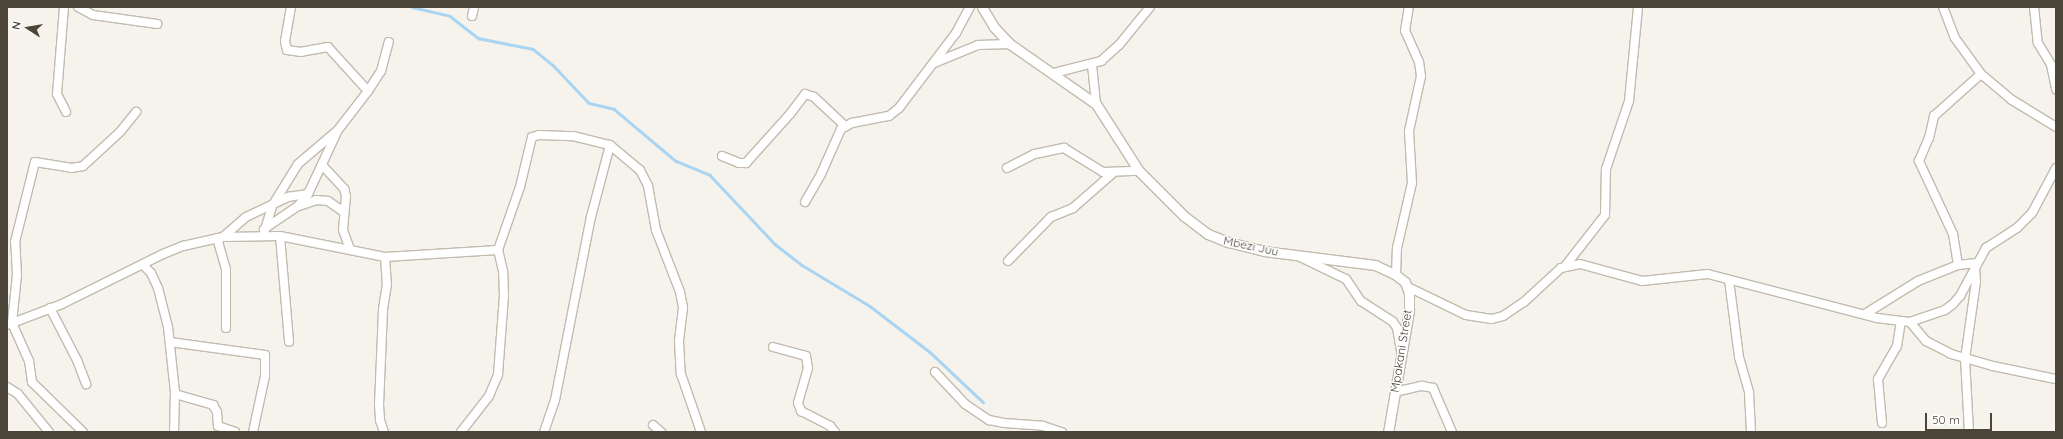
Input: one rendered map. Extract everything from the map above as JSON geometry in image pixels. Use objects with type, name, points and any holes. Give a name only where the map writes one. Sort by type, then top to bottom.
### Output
[{"type":"street","points":[[64,7],[57,94],[66,112]]},
{"type":"street","points":[[78,7],[93,15],[157,24]]},
{"type":"street","points":[[291,7],[285,41],[287,50],[301,52],[328,47],[368,91]]},
{"type":"street","points":[[472,16],[474,7]]},
{"type":"street","points":[[805,202],[826,164],[838,134],[845,126],[889,116],[908,97],[956,33],[970,7]]},
{"type":"street","points":[[1054,73],[1092,65],[1119,45],[1150,7]]},
{"type":"street","points":[[1409,7],[1405,31],[1419,62],[1421,76],[1409,131],[1412,184],[1397,248],[1396,275],[1408,286],[1466,315],[1492,319],[1503,316],[1524,302],[1566,265],[1605,215],[1606,169],[1629,101],[1638,7]]},
{"type":"street","points":[[1943,7],[1955,38],[1981,74],[2012,100],[2056,127]]},
{"type":"street","points":[[2034,7],[2038,43],[2051,65],[2056,89]]},
{"type":"street","points":[[981,8],[994,27],[1010,44],[1054,73],[1096,104]]},
{"type":"street","points":[[264,232],[298,206],[308,194],[338,130],[368,91],[381,71],[389,42]]},
{"type":"street","points":[[930,66],[978,45],[1010,44]]},
{"type":"street","points":[[1092,65],[1096,104]]},
{"type":"street","points":[[1958,265],[1953,234],[1919,161],[1929,138],[1934,116],[1981,74]]},
{"type":"street","points":[[722,156],[739,163],[746,163],[790,114],[805,94],[814,97],[845,126]]},
{"type":"street","name":"Mbezi Juu","points":[[1096,104],[1139,171],[1184,216],[1208,234],[1245,247],[1362,262],[1396,275]]},
{"type":"street","points":[[84,432],[33,385],[29,361],[10,324],[17,275],[15,242],[34,162],[71,168],[83,166],[120,132],[136,112]]},
{"type":"street","points":[[264,232],[272,206],[298,164],[317,146],[338,130]]},
{"type":"street","points":[[461,432],[489,396],[498,375],[504,296],[503,270],[498,250],[520,187],[532,137],[538,135],[573,136],[610,145],[640,170],[648,186],[656,230],[680,292],[683,308],[679,341],[681,374],[701,432]]},
{"type":"street","points":[[544,432],[555,400],[591,217],[610,145]]},
{"type":"street","points":[[317,146],[327,155]]},
{"type":"street","points":[[1007,168],[1035,154],[1064,148],[1078,154],[1088,166],[1112,174],[1139,171]]},
{"type":"street","points":[[322,165],[344,189],[346,196],[343,230],[350,249]]},
{"type":"street","points":[[1566,265],[1580,264],[1642,281],[1703,273],[1865,314],[1906,322],[1945,310],[1953,304],[1960,296],[1976,264],[1992,242],[2026,220],[2056,168]]},
{"type":"street","points":[[1008,262],[1051,217],[1073,208],[1112,174]]},
{"type":"street","points":[[220,238],[240,220],[272,206],[288,197],[308,194]]},
{"type":"street","points":[[298,206],[316,200],[328,201],[344,212]]},
{"type":"street","points":[[10,324],[50,308],[183,246],[220,238],[264,232],[385,257],[498,250]]},
{"type":"street","points":[[280,236],[289,342]]},
{"type":"street","points":[[220,238],[226,269],[226,328]]},
{"type":"street","points":[[1292,254],[1346,279],[1361,301],[1395,326],[1402,353]]},
{"type":"street","points":[[384,432],[380,420],[379,406],[383,310],[387,284],[385,257]]},
{"type":"street","points":[[1865,314],[1918,281],[1958,265],[1976,264]]},
{"type":"street","points":[[1969,432],[1965,359],[1976,282],[1976,264]]},
{"type":"street","points":[[143,265],[151,273],[158,288],[170,342],[175,394],[174,432]]},
{"type":"street","points":[[1729,280],[1739,357],[1749,393],[1751,432]]},
{"type":"street","name":"Mpakani Street","points":[[1388,432],[1409,311],[1408,286]]},
{"type":"street","points":[[50,308],[74,354],[86,384]]},
{"type":"street","points":[[1906,322],[1926,341],[1965,359],[2056,379]]},
{"type":"street","points":[[1882,423],[1878,379],[1896,346],[1906,322]]},
{"type":"street","points":[[170,342],[265,355],[266,376],[253,432]]},
{"type":"street","points":[[773,347],[806,356],[808,368],[798,403],[802,411],[830,426],[836,432]]},
{"type":"street","points":[[935,372],[965,404],[989,420],[1004,423],[1036,425],[1062,432]]},
{"type":"street","points":[[1395,392],[1422,386],[1432,388],[1452,432]]},
{"type":"street","points":[[7,387],[18,394],[49,432]]},
{"type":"street","points":[[175,394],[213,405],[217,412],[218,426],[235,432]]},
{"type":"street","points":[[653,425],[661,432]]},
{"type":"waterway","points":[[412,7],[450,16],[478,38],[533,49],[553,65],[589,103],[614,109],[676,161],[710,175],[775,244],[802,265],[870,306],[930,352],[983,402]]}]
